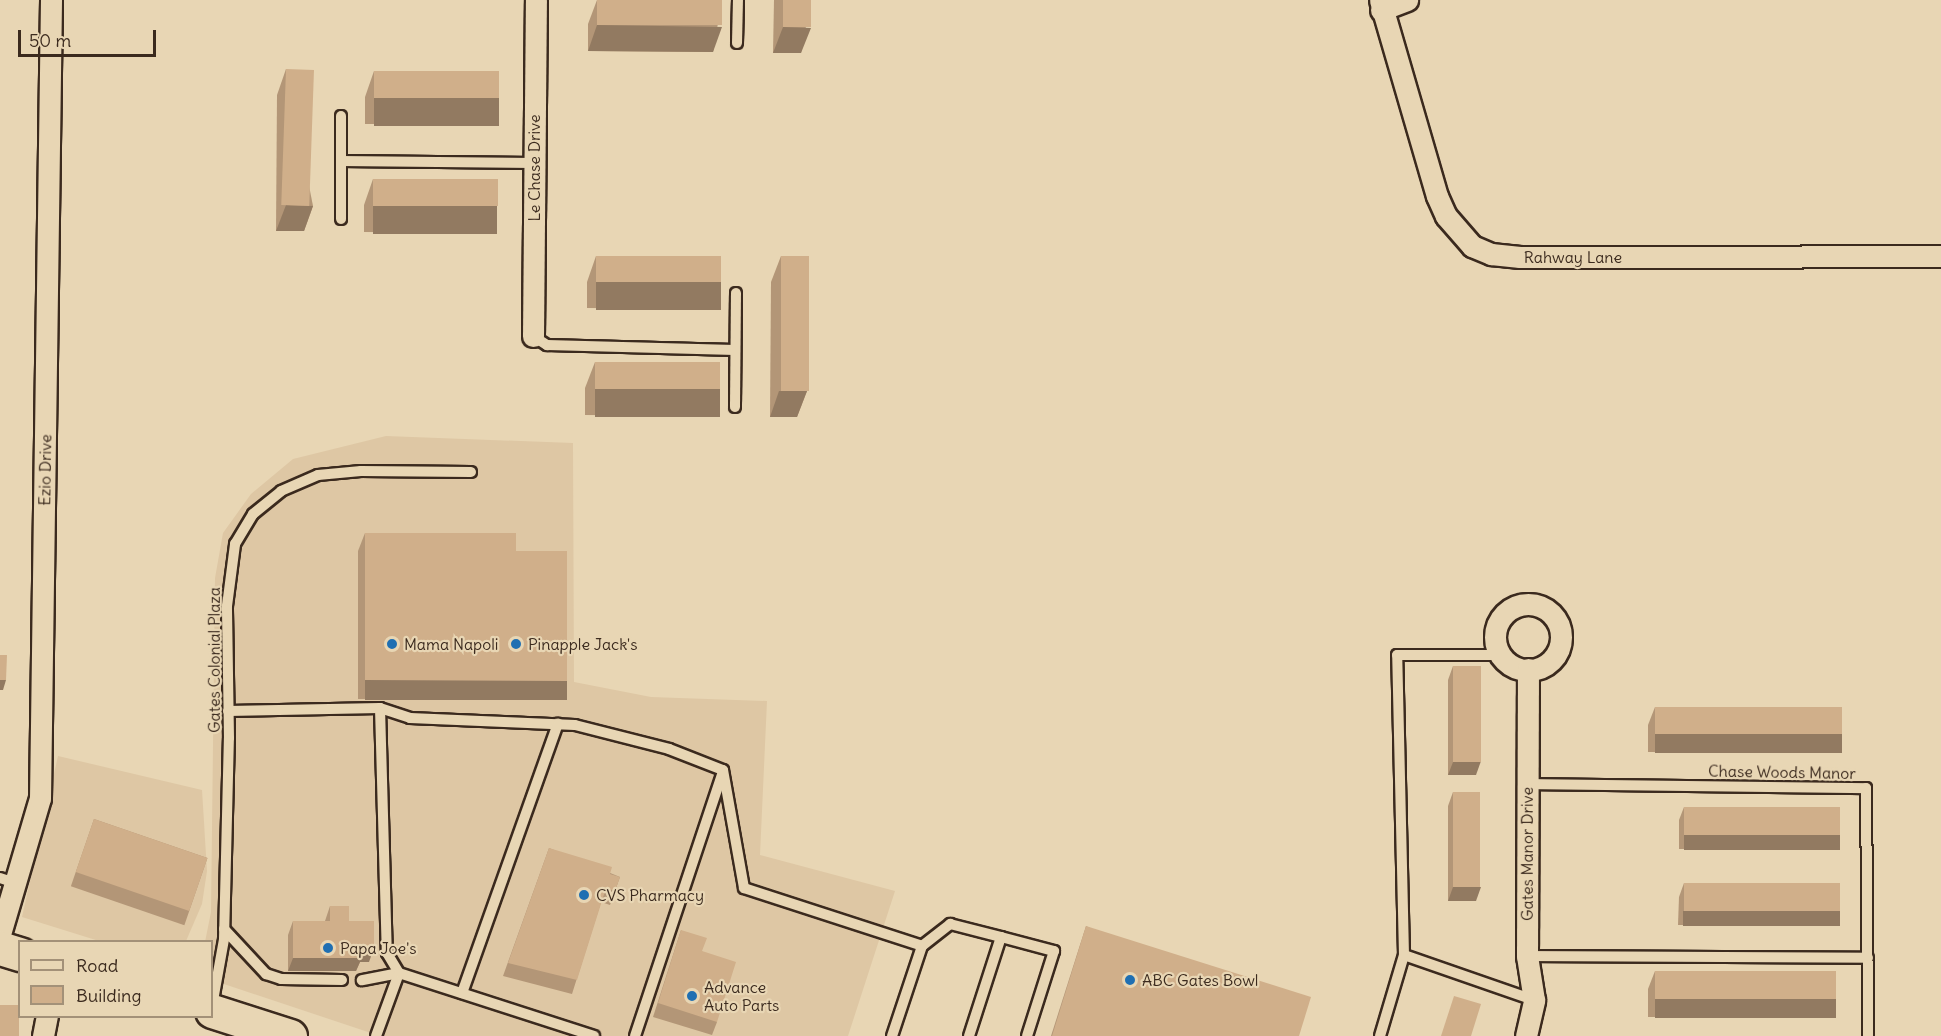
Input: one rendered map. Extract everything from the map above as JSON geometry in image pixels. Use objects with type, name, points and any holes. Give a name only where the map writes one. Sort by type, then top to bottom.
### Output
[{"type":"main road","points":[[0,948],[18,953]]},
{"type":"main road","points":[[213,1011],[290,1036]]},
{"type":"street","name":"Ezio Drive","points":[[0,934],[8,880],[40,798],[51,0]]},
{"type":"street","name":"Le Chase Drive","points":[[533,336],[536,0]]},
{"type":"street","points":[[1380,5],[1407,0]]},
{"type":"street","name":"Rahway Lane","points":[[1380,5],[1437,196],[1446,216],[1472,246],[1491,254],[1520,257],[1941,256]]},
{"type":"street","points":[[1525,604],[1545,609],[1558,624],[1560,645],[1548,662],[1528,669],[1517,668],[1501,655],[1495,633],[1505,613],[1525,604]]},
{"type":"street","name":"Gates Manor Drive","points":[[1526,1036],[1534,1000],[1527,956],[1528,669]]},
{"type":"street","points":[[43,1036],[47,1018]]},
{"type":"lane","points":[[737,43],[738,0]]},
{"type":"lane","points":[[341,116],[341,219]]},
{"type":"lane","points":[[341,161],[534,164]]},
{"type":"lane","points":[[735,406],[736,293]]},
{"type":"lane","points":[[533,336],[547,345],[735,350]]},
{"type":"lane","name":"Gates Colonial Plaza","points":[[213,1000],[224,929],[230,568],[235,544],[253,514],[281,490],[318,475],[361,471],[471,472]]},
{"type":"lane","points":[[1380,1036],[1404,954],[1397,656],[1501,655]]},
{"type":"lane","points":[[228,711],[380,708],[410,718],[575,725],[669,748],[723,770]]},
{"type":"lane","points":[[380,708],[387,953],[399,973]]},
{"type":"lane","points":[[462,993],[558,724]]},
{"type":"lane","points":[[723,770],[744,888],[922,946]]},
{"type":"lane","points":[[635,1036],[723,770]]},
{"type":"lane","name":"Chase Woods Manor","points":[[1528,784],[1866,788],[1868,1036]]},
{"type":"lane","points":[[891,1036],[922,946],[950,924],[1054,951],[1026,1036]]},
{"type":"lane","points":[[224,929],[266,974],[281,979],[342,980]]},
{"type":"lane","points":[[969,1036],[1001,937]]},
{"type":"lane","points":[[1404,954],[1534,1000]]},
{"type":"lane","points":[[1527,956],[1868,958]]},
{"type":"lane","points":[[376,1036],[399,973]]},
{"type":"lane","points":[[362,980],[399,973],[594,1036]]},
{"type":"shaded area","points":[[386,436],[573,443],[574,682],[651,697],[767,701],[760,855],[895,891],[848,1036],[380,1036],[213,980],[213,940],[205,940],[211,912],[215,578],[223,533],[251,494],[293,459]]},
{"type":"shaded area","points":[[58,756],[202,790],[207,871],[202,904],[186,940],[96,940],[22,917]]},
{"type":"building","points":[[597,0],[722,0],[722,25],[597,25]]},
{"type":"building","points":[[783,0],[811,0],[811,27],[783,27]]},
{"type":"building","points":[[286,69],[314,70],[309,206],[281,205]]},
{"type":"building","points":[[374,71],[499,71],[499,98],[374,98]]},
{"type":"building","points":[[373,179],[498,179],[498,206],[373,206]]},
{"type":"building","points":[[596,256],[721,256],[721,282],[596,282]]},
{"type":"building","points":[[781,256],[809,256],[809,391],[781,391]]},
{"type":"building","points":[[595,362],[720,362],[720,389],[595,389]]},
{"type":"building","points":[[365,533],[516,533],[516,551],[567,551],[567,681],[365,680]]},
{"type":"building","points":[[0,655],[7,655],[6,680],[0,680]]},
{"type":"building","points":[[1453,666],[1481,666],[1481,762],[1453,762]]},
{"type":"building","points":[[1655,707],[1842,707],[1842,734],[1655,734]]},
{"type":"building","points":[[1453,792],[1480,792],[1480,887],[1453,887]]},
{"type":"building","points":[[1684,807],[1840,807],[1840,835],[1684,835]]},
{"type":"building","points":[[94,819],[207,858],[189,911],[76,872]]},
{"type":"building","name":"CVS Pharmacy","points":[[549,848],[612,867],[610,874],[620,877],[615,891],[606,888],[577,980],[508,963]]},
{"type":"building","points":[[1684,883],[1840,883],[1840,911],[1684,911]]},
{"type":"building","points":[[330,906],[349,906],[349,921],[374,921],[374,948],[361,948],[361,958],[293,958],[293,921],[330,921]]},
{"type":"building","name":"ABC Gates Bowl","points":[[1086,926],[1311,997],[1299,1036],[1052,1036]]},
{"type":"building","name":"Advance Auto Parts","points":[[681,930],[707,938],[702,951],[736,962],[717,1022],[658,1003]]},
{"type":"building","points":[[1655,971],[1836,971],[1836,999],[1655,999]]},
{"type":"building","points":[[1454,996],[1481,1004],[1471,1036],[1441,1036]]},
{"type":"building","points":[[0,1005],[18,1005],[19,1036],[0,1036]]},
{"type":"place","name":"Mama Napoli","points":[[392,644]]},
{"type":"place","name":"Pinapple Jack's","points":[[516,644]]},
{"type":"place","name":"CVS Pharmacy","points":[[584,895]]},
{"type":"place","name":"Papa Joe's","points":[[328,948]]},
{"type":"place","name":"ABC Gates Bowl","points":[[1130,980]]},
{"type":"place","name":"Advance Auto Parts","points":[[692,996]]}]
